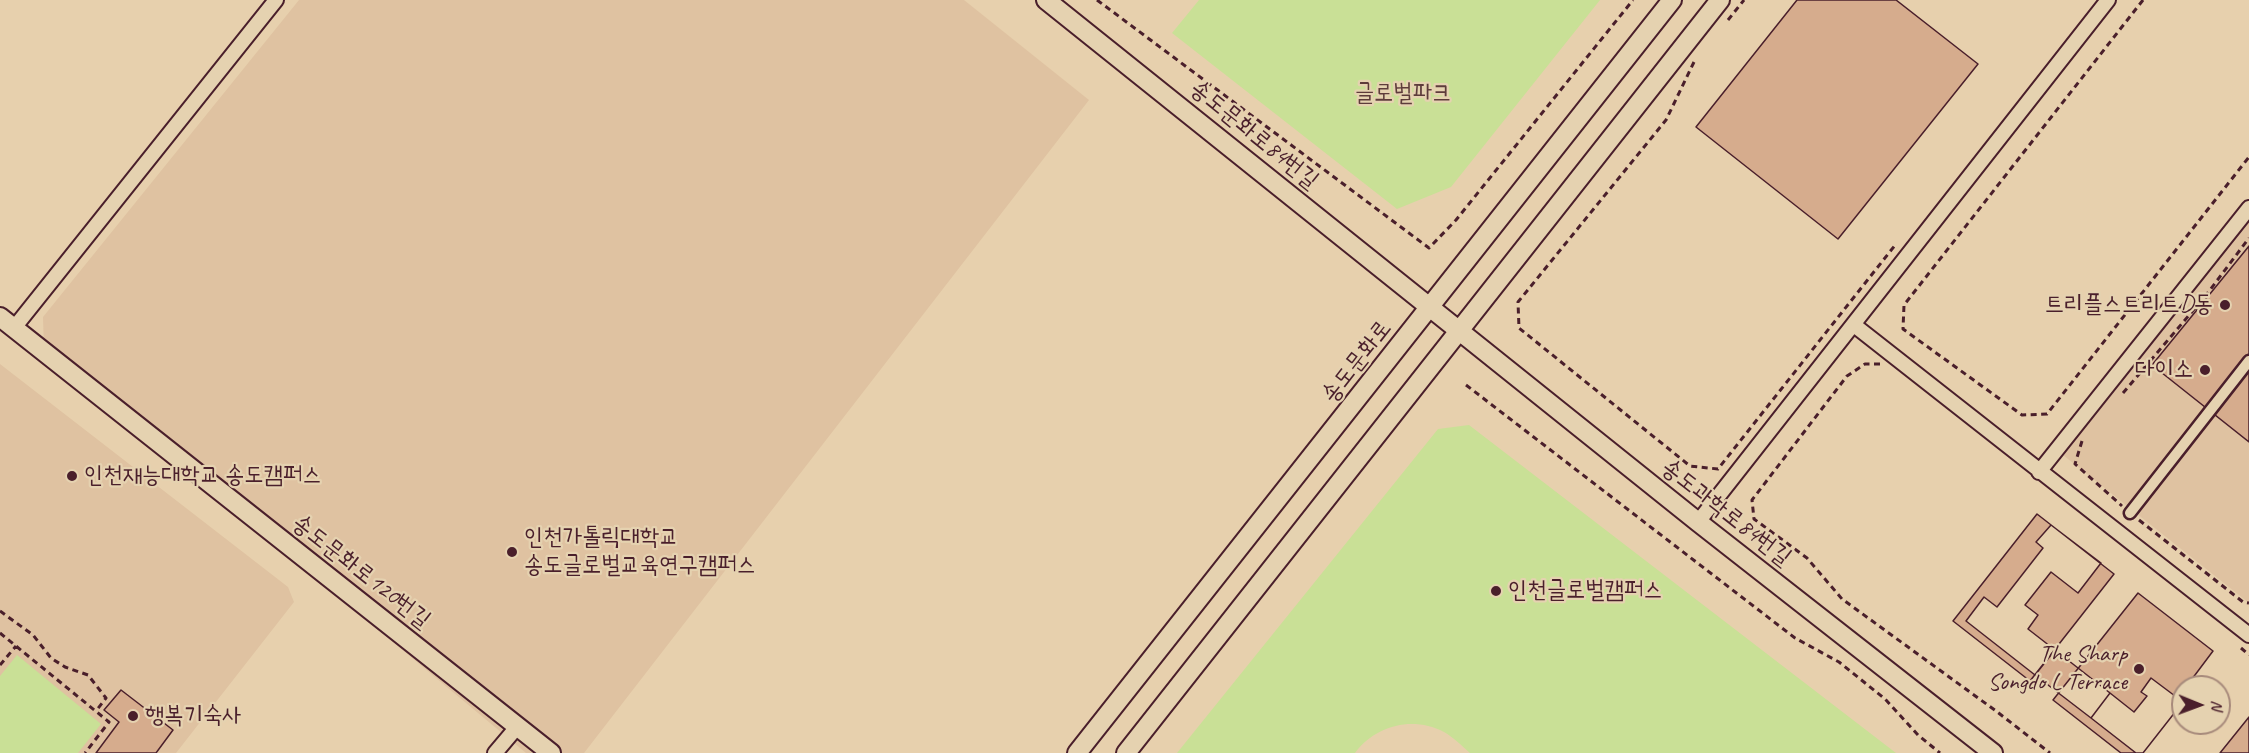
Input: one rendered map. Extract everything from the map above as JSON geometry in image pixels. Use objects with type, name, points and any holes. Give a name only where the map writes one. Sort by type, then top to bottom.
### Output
[{"type":"street","points":[[7,322],[276,0]]},
{"type":"street","name":"송도문화로84번길","points":[[1046,0],[1431,307]]},
{"type":"street","name":"송도문화로","points":[[1077,753],[1672,0]]},
{"type":"street","points":[[1126,753],[1720,0]]},
{"type":"street","points":[[1698,522],[2108,0]]},
{"type":"street","points":[[2039,472],[2249,208]]},
{"type":"street","name":"송도과학로84번길","points":[[1431,307],[1698,522],[1994,753]]},
{"type":"street","name":"송도문화로120번길","points":[[7,322],[551,753]]},
{"type":"street","points":[[1854,325],[2249,635]]},
{"type":"street","points":[[2130,513],[2249,361]]},
{"type":"street","points":[[495,753],[517,727]]},
{"type":"path","points":[[1096,0],[1429,248],[1456,220],[1633,0]]},
{"type":"path","points":[[1723,26],[1744,0]]},
{"type":"path","points":[[2143,0],[1904,305],[1904,329],[2022,415],[2047,414],[2249,157]]},
{"type":"path","points":[[1695,61],[1666,120],[1518,302],[1518,328],[1690,466],[1718,469],[1876,267]]},
{"type":"path","points":[[2121,394],[2206,294],[2249,238]]},
{"type":"path","points":[[1879,364],[1865,364],[1847,376],[1752,500],[1754,519],[1806,558],[1842,599],[2050,753]]},
{"type":"path","points":[[1466,385],[1796,638],[1839,662],[1886,699],[1918,735],[1940,753]]},
{"type":"path","points":[[2083,440],[2075,464],[2130,513],[2242,602],[2249,603]]},
{"type":"path","points":[[0,611],[33,635],[51,658],[65,668],[88,675],[106,698],[96,711]]},
{"type":"path","points":[[0,633],[109,722],[85,753]]},
{"type":"path","points":[[0,665],[16,646]]},
{"type":"shaded area","name":"인천가톨릭대학교 송도글로벌교육연구캠퍼스","points":[[299,0],[964,0],[1089,100],[584,753],[526,753],[44,351],[43,317]]},
{"type":"shaded area","points":[[2249,219],[2249,603],[2058,451]]},
{"type":"shaded area","name":"인천재능대학교 송도캠퍼스","points":[[0,364],[288,587],[294,602],[176,753],[0,753]]},
{"type":"green space","name":"글로벌파크","points":[[1199,0],[1600,0],[1451,187],[1397,209],[1172,33]]},
{"type":"green space","name":"인천글로벌캠퍼스","points":[[1469,425],[1896,753],[1470,753],[1444,732],[1432,727],[1408,724],[1384,730],[1373,736],[1355,753],[1177,753],[1438,429]]},
{"type":"green space","points":[[17,655],[101,724],[78,753],[0,753],[0,676]]},
{"type":"building","points":[[1797,0],[1896,0],[1978,64],[1838,239],[1696,127]]},
{"type":"building","name":"트리플스트리트D동","points":[[2249,246],[2249,442],[2152,365]]},
{"type":"building","name":"The Sharp Songdo L Terrace","points":[[2037,514],[2114,574],[2030,681],[1953,621]]},
{"type":"building","name":"The Sharp Songdo L Terrace","points":[[2051,525],[2101,563],[2078,593],[2051,572],[2025,605],[2038,615],[2028,629],[2055,650],[2035,675],[1966,621],[1984,597],[1997,607],[2043,548],[2036,542]]},
{"type":"building","name":"The Sharp Songdo L Terrace","points":[[2138,593],[2213,651],[2195,675],[2171,675],[2171,717],[2143,753],[2121,753],[2053,700]]},
{"type":"building","name":"The Sharp Songdo L Terrace","points":[[2055,650],[2110,693],[2091,718],[2035,675]]},
{"type":"building","name":"The Sharp Songdo L Terrace","points":[[2151,678],[2171,693],[2171,717],[2143,753],[2136,753],[2091,718],[2110,693],[2134,712],[2147,696],[2141,692]]},
{"type":"building","name":"행복기숙사","points":[[121,690],[173,730],[156,753],[96,753],[119,722],[104,710]]},
{"type":"building","points":[[2249,717],[2249,753],[2220,753]]},
{"type":"place","name":"트리플스트리트D동","points":[[2225,305]]},
{"type":"place","name":"다이소","points":[[2205,370]]},
{"type":"place","name":"인천재능대학교 송도캠퍼스","points":[[72,476]]},
{"type":"place","name":"인천가톨릭대학교 송도글로벌교육연구캠퍼스","points":[[512,552]]},
{"type":"place","name":"인천글로벌캠퍼스","points":[[1496,591]]},
{"type":"place","name":"The Sharp Songdo L Terrace","points":[[2139,669]]},
{"type":"place","name":"행복기숙사","points":[[133,716]]}]
